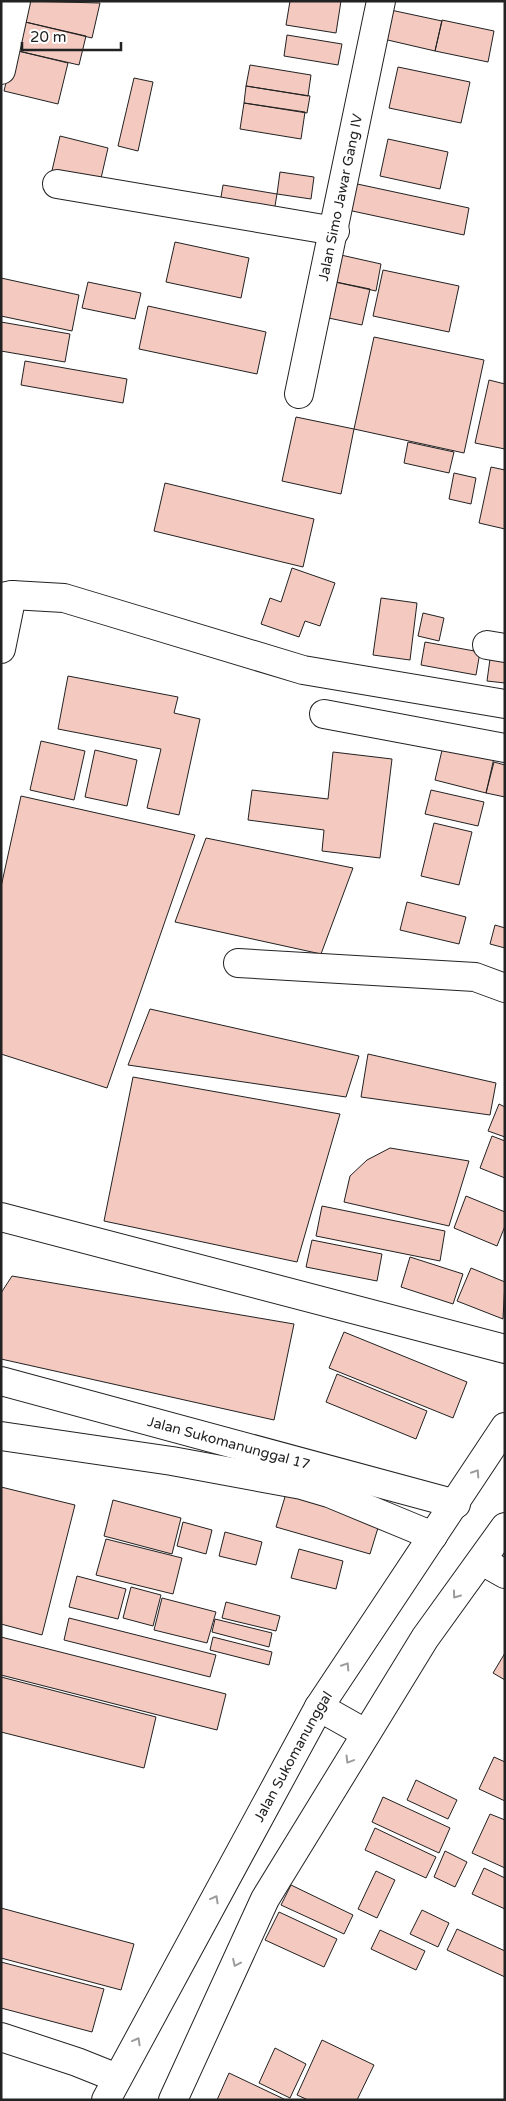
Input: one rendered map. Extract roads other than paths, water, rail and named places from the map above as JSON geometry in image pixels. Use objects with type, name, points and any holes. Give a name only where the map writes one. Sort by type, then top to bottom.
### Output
[{"type":"street","points":[[1,70],[16,1]]},
{"type":"street","name":"Jalan Simo Jawar Gang IV","points":[[299,394],[335,231],[382,1]]},
{"type":"street","points":[[57,184],[335,231]]},
{"type":"street","points":[[1,648],[7,596],[64,598],[303,670],[505,704]]},
{"type":"street","points":[[324,714],[505,748]]},
{"type":"street","points":[[238,963],[475,977],[505,988]]},
{"type":"street","points":[[1,1217],[505,1349]]},
{"type":"street","name":"Jalan Sukomanunggal 17","points":[[1,1381],[456,1504]]},
{"type":"street","name":"Jalan Sukomanunggal","points":[[111,2089],[319,1707],[456,1504],[505,1427]]},
{"type":"street","points":[[1,1436],[172,1461],[302,1485],[329,1493],[433,1536]]},
{"type":"street","points":[[173,2100],[266,1899],[365,1733],[425,1638],[493,1568],[505,1527]]},
{"type":"street","points":[[319,1707],[365,1733]]},
{"type":"street","points":[[1,2037],[77,2062],[111,2089]]}]
